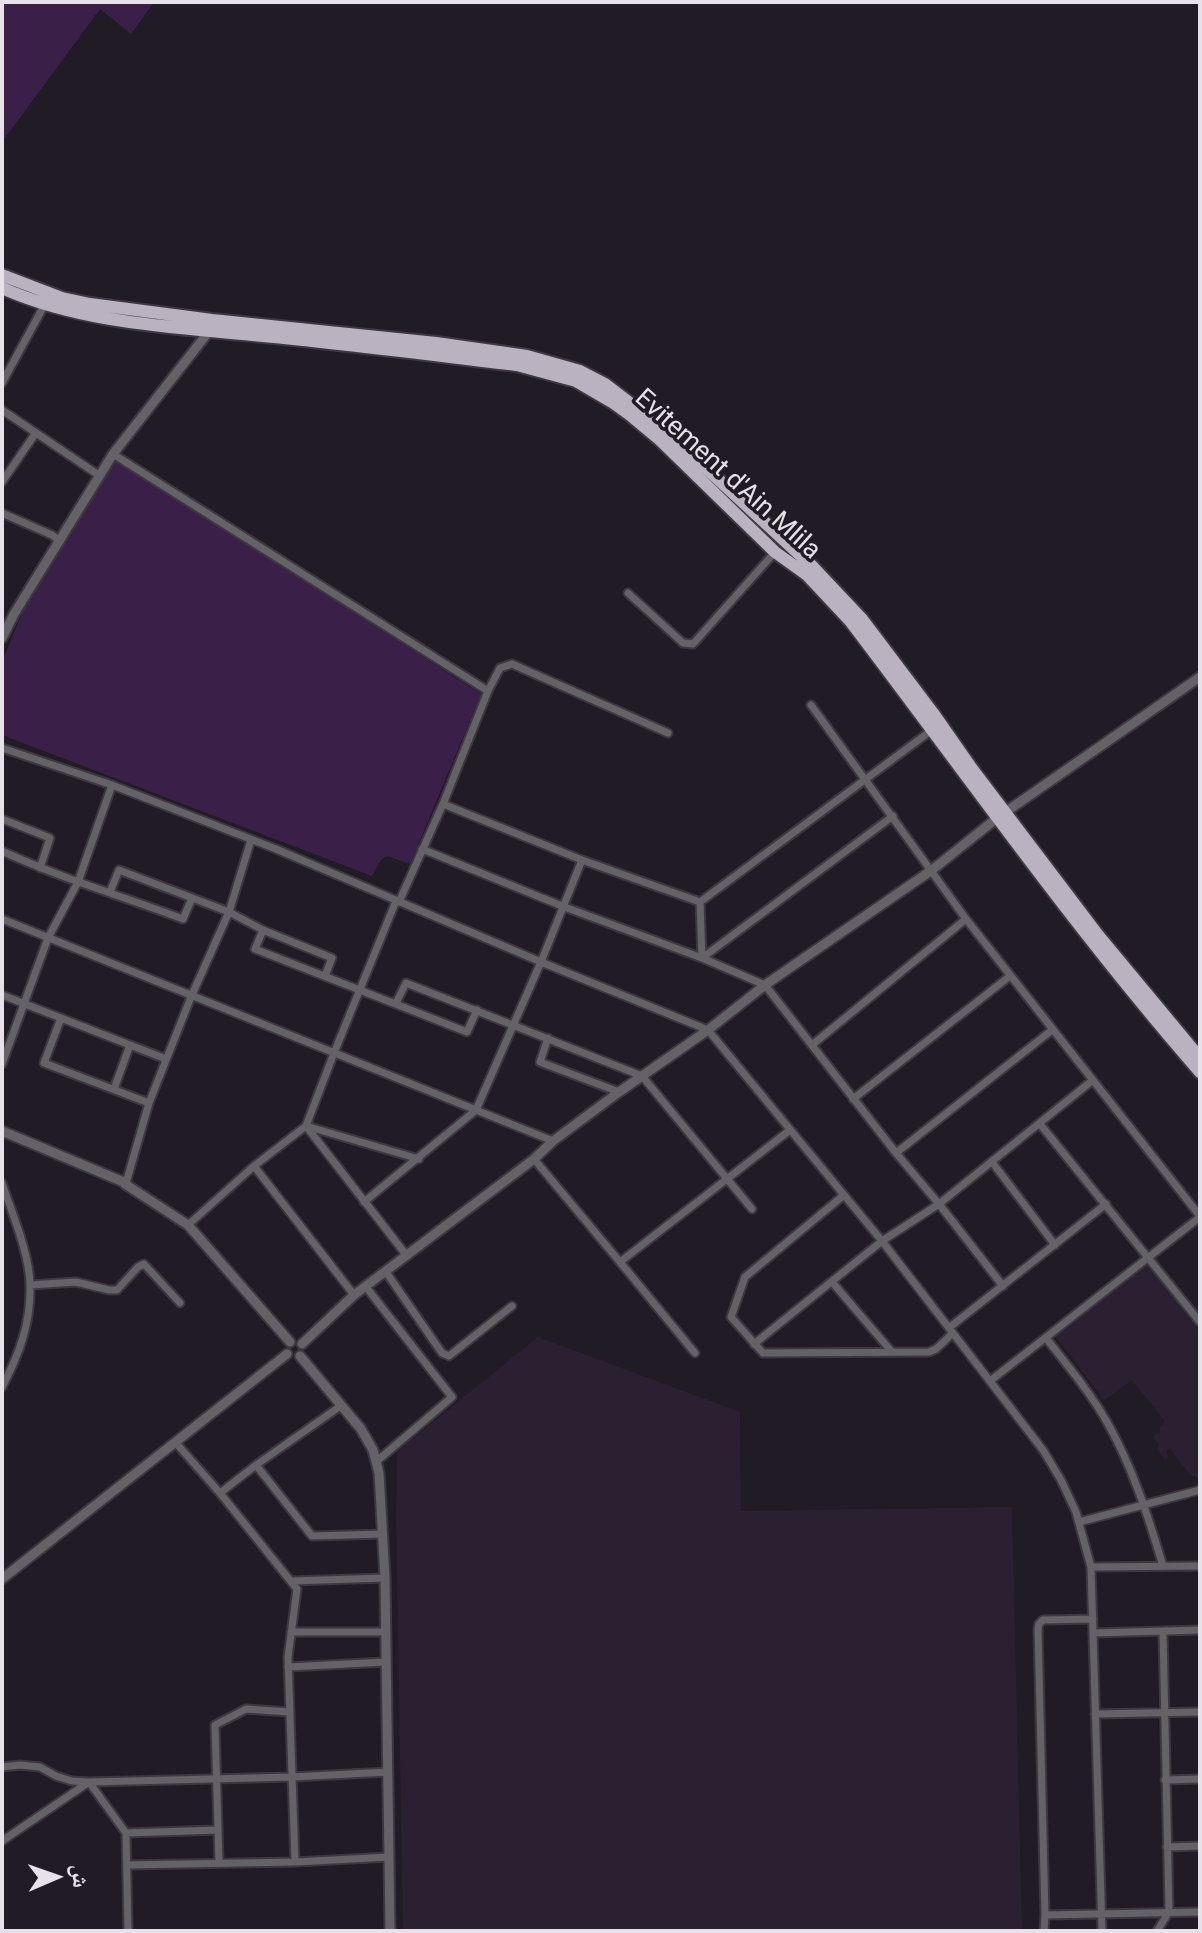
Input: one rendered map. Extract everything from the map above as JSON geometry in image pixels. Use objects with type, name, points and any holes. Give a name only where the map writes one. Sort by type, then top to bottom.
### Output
[{"type":"highway","name":"Evitement d'Ain Mlila","points":[[2,275],[62,298],[90,304],[211,325],[517,365],[576,381],[612,402],[660,440],[775,552],[807,575],[833,601],[1001,816],[1200,1058]]},
{"type":"highway","name":"Evitement d'Ain Mlila","points":[[2,288],[45,304],[110,319],[436,343],[527,356],[580,371],[605,384],[665,430],[838,592],[885,647],[1001,816],[1106,960],[1200,1072]]},
{"type":"street","points":[[2,383],[45,304]]},
{"type":"street","points":[[2,638],[113,454],[211,325]]},
{"type":"street","points":[[2,410],[100,476]]},
{"type":"street","points":[[2,482],[35,434]]},
{"type":"street","points":[[113,454],[488,691]]},
{"type":"street","points":[[3,514],[60,541]]},
{"type":"street","points":[[628,593],[683,643],[693,644],[775,552]]},
{"type":"street","points":[[188,1225],[254,1166],[306,1126],[359,989],[443,804],[500,668],[512,664],[668,733]]},
{"type":"street","points":[[302,1344],[354,1295],[534,1159],[553,1141],[708,1030],[765,985],[932,870],[1001,816],[1200,677]]},
{"type":"street","points":[[811,705],[966,919],[1200,1217],[990,1381]]},
{"type":"street","points":[[700,902],[932,730]]},
{"type":"street","points":[[2,748],[112,785],[251,840],[708,1030],[882,1241],[1043,1450],[1061,1480],[1079,1522],[1091,1567],[1102,1931]]},
{"type":"street","points":[[2,1064],[48,938],[78,882],[112,785]]},
{"type":"street","points":[[443,804],[582,860],[700,902]]},
{"type":"street","points":[[702,958],[893,816]]},
{"type":"street","points":[[2,819],[50,838],[40,868]]},
{"type":"street","points":[[126,1183],[149,1103],[229,912],[251,840]]},
{"type":"street","points":[[422,849],[765,985],[1003,1286]]},
{"type":"street","points":[[2,851],[40,868],[183,919],[192,898]]},
{"type":"street","points":[[364,1202],[476,1110],[515,1025],[582,860]]},
{"type":"street","points":[[110,892],[119,870],[229,912],[263,930],[332,958],[325,976]]},
{"type":"street","points":[[700,902],[702,958]]},
{"type":"street","points":[[2,919],[553,1141]]},
{"type":"street","points":[[812,1045],[966,919]]},
{"type":"street","points":[[263,930],[255,949],[467,1032],[477,1010]]},
{"type":"street","points":[[853,1099],[1010,976]]},
{"type":"street","points":[[396,1003],[406,983],[642,1076],[752,1209]]},
{"type":"street","points":[[2,995],[166,1059]]},
{"type":"street","points":[[61,1018],[44,1063],[149,1103]]},
{"type":"street","points":[[896,1153],[1052,1030]]},
{"type":"street","points":[[548,1038],[540,1062],[619,1092]]},
{"type":"street","points":[[114,1089],[130,1045]]},
{"type":"street","points":[[754,1344],[882,1241],[939,1204],[1093,1080]]},
{"type":"street","points":[[1040,1124],[1200,1322]]},
{"type":"street","points":[[306,1126],[419,1159]]},
{"type":"street","points":[[306,1126],[407,1256]]},
{"type":"street","points":[[620,1262],[790,1130]]},
{"type":"street","points":[[2,1131],[126,1183],[188,1225],[290,1342]]},
{"type":"street","points":[[534,1159],[695,1353]]},
{"type":"street","points":[[992,1162],[1055,1245]]},
{"type":"street","points":[[254,1166],[354,1295]]},
{"type":"street","points":[[2,1183],[19,1235],[30,1285],[27,1326],[20,1350],[2,1387]]},
{"type":"street","points":[[844,1195],[745,1277],[731,1317],[763,1353],[929,1352],[936,1349],[951,1330],[1106,1204]]},
{"type":"street","points":[[30,1285],[76,1282],[117,1290],[144,1264],[180,1303]]},
{"type":"street","points":[[386,1272],[442,1353],[449,1356],[512,1306]]},
{"type":"street","points":[[832,1282],[892,1352]]},
{"type":"street","points":[[366,1287],[452,1397],[377,1461]]},
{"type":"street","points":[[1046,1338],[1107,1421],[1144,1504],[1163,1566]]},
{"type":"street","points":[[296,1340],[302,1344],[300,1356],[292,1358],[287,1354],[286,1347],[290,1342],[296,1340]]},
{"type":"street","points":[[2,1579],[287,1354]]},
{"type":"street","points":[[300,1356],[361,1429],[377,1461],[379,1473],[385,1578],[390,1931]]},
{"type":"street","points":[[220,1493],[342,1405]]},
{"type":"street","points":[[176,1443],[297,1589],[288,1667],[295,1862]]},
{"type":"street","points":[[256,1465],[312,1536],[383,1534]]},
{"type":"street","points":[[1079,1522],[1200,1490]]},
{"type":"street","points":[[1091,1567],[1200,1566]]},
{"type":"street","points":[[291,1581],[385,1578]]},
{"type":"street","points":[[1044,1931],[1038,1629],[1043,1620],[1093,1619]]},
{"type":"street","points":[[1093,1633],[1200,1630]]},
{"type":"street","points":[[291,1632],[386,1632]]},
{"type":"street","points":[[1157,1931],[1169,1912],[1163,1632]]},
{"type":"street","points":[[288,1667],[386,1662]]},
{"type":"street","points":[[219,1863],[215,1725],[246,1709],[290,1712]]},
{"type":"street","points":[[1095,1714],[1200,1712]]},
{"type":"street","points":[[2,1767],[40,1767],[72,1781],[89,1782],[388,1772]]},
{"type":"street","points":[[1165,1780],[1200,1779]]},
{"type":"street","points":[[89,1782],[126,1833],[128,1931]]},
{"type":"street","points":[[2,1840],[89,1782]]},
{"type":"street","points":[[126,1833],[218,1830]]},
{"type":"street","points":[[1167,1847],[1200,1846]]},
{"type":"street","points":[[127,1865],[389,1857]]},
{"type":"street","points":[[1045,1915],[1200,1912]]},
{"type":"shaded area","points":[[2,2],[154,2],[131,34],[100,9],[2,142]]},
{"type":"shaded area","points":[[115,460],[481,694],[410,864],[387,856],[372,876],[2,735],[2,662],[25,606]]},
{"type":"shaded area","points":[[1146,1263],[1200,1332],[1200,1476],[1197,1478],[1192,1477],[1170,1449],[1166,1451],[1167,1459],[1164,1459],[1157,1449],[1159,1444],[1154,1436],[1160,1432],[1160,1426],[1165,1421],[1132,1380],[1104,1400],[1055,1336]]},
{"type":"shaded area","points":[[538,1337],[740,1412],[741,1511],[1012,1507],[1022,1931],[403,1931],[397,1451]]}]
